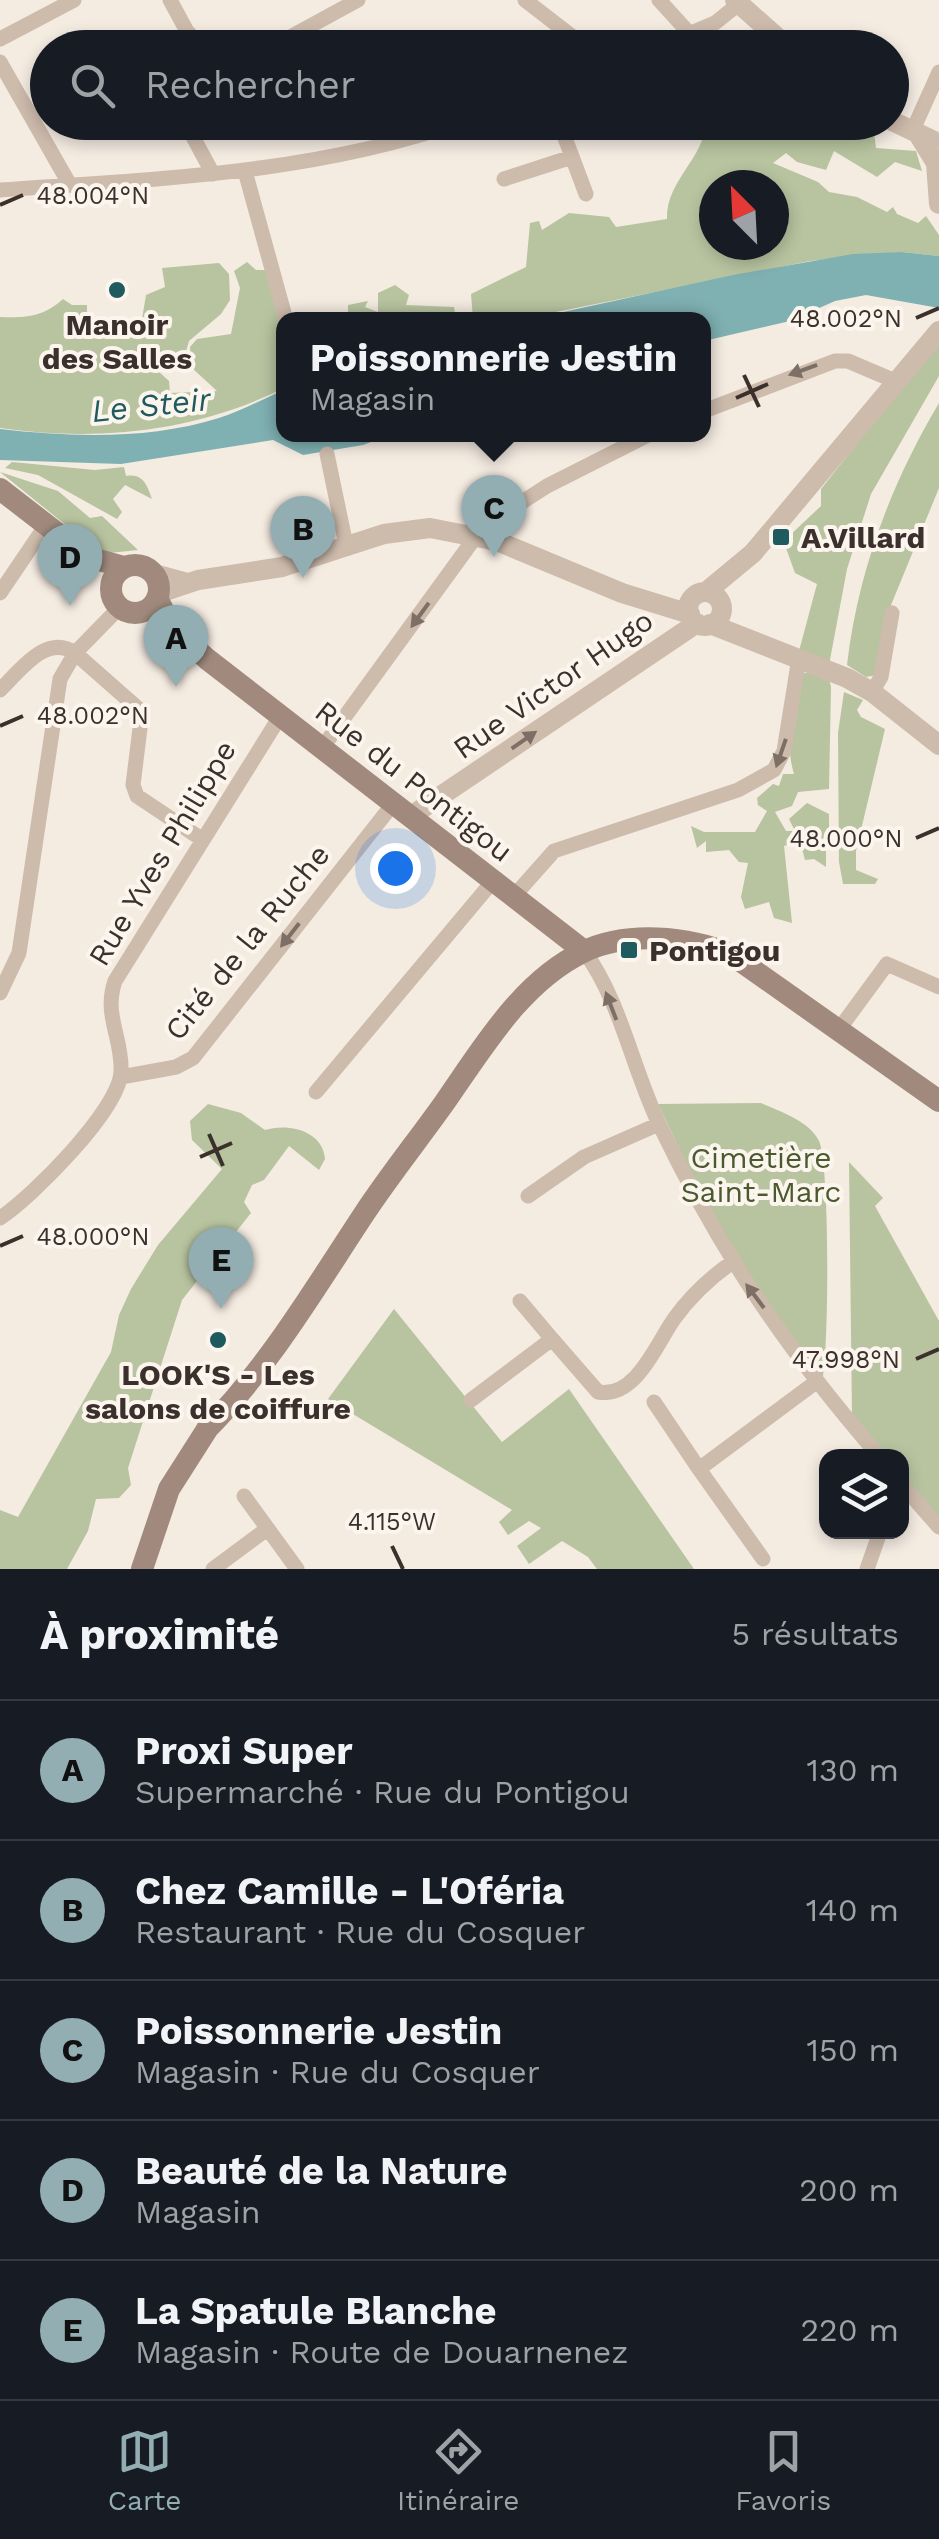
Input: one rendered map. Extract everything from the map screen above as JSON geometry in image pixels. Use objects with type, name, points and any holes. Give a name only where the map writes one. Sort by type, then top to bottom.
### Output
[{"type":"main road","points":[[0,490],[43,529]]},
{"type":"main road","points":[[0,502],[88,557],[124,566],[140,596]]},
{"type":"main road","name":"Rue du Pontigou","points":[[43,529],[140,596],[207,659],[584,951]]},
{"type":"main road","points":[[142,1569],[173,1480],[208,1429],[251,1380],[364,1214],[513,1010],[552,972],[584,951],[648,940],[716,948],[748,964],[939,1100]]},
{"type":"street","points":[[0,38],[74,0]]},
{"type":"street","points":[[170,0],[186,30]]},
{"type":"street","points":[[303,30],[358,0]]},
{"type":"street","points":[[525,0],[564,30]]},
{"type":"street","points":[[659,0],[686,30]]},
{"type":"street","points":[[699,30],[722,19],[738,1],[770,30]]},
{"type":"street","points":[[0,62],[30,115]]},
{"type":"street","points":[[939,72],[924,137],[939,174],[939,204]]},
{"type":"street","points":[[44,140],[70,185]]},
{"type":"street","points":[[194,140],[213,174]]},
{"type":"street","points":[[0,190],[245,171],[398,140]]},
{"type":"street","points":[[565,140],[586,194]]},
{"type":"street","points":[[504,179],[572,157]]},
{"type":"street","points":[[245,171],[284,312]]},
{"type":"street","name":"Rue Victor Hugo","points":[[402,810],[445,798],[705,611],[939,332]]},
{"type":"street","points":[[711,408],[834,360],[860,365],[895,381]]},
{"type":"street","points":[[322,748],[476,536],[547,486],[634,442]]},
{"type":"street","points":[[327,454],[346,545]]},
{"type":"street","points":[[0,993],[19,953],[61,675],[75,653],[140,596],[187,583],[282,567],[346,545],[416,528],[476,536],[654,603],[705,611],[737,635],[872,692],[939,744]]},
{"type":"street","points":[[0,593],[43,529]]},
{"type":"street","points":[[872,692],[881,676],[892,613]]},
{"type":"street","points":[[0,690],[53,645],[75,653],[142,712],[133,784],[136,796],[202,840]]},
{"type":"street","points":[[514,896],[554,852],[738,790],[774,770],[784,752],[799,658]]},
{"type":"street","name":"Rue Yves Philippe","points":[[121,1077],[109,1010],[112,990],[281,716]]},
{"type":"street","name":"Rue Victor Hugo","points":[[436,833],[445,798]]},
{"type":"street","name":"Cité de la Ruche","points":[[121,1077],[176,1067],[193,1058],[402,810]]},
{"type":"street","points":[[316,1092],[493,881]]},
{"type":"street","points":[[584,951],[601,980],[659,1124],[731,1263],[816,1382],[873,1449]]},
{"type":"street","points":[[840,1028],[888,964],[939,987]]},
{"type":"street","points":[[0,1218],[56,1169],[108,1102],[121,1077]]},
{"type":"street","points":[[528,1196],[584,1157],[659,1124]]},
{"type":"street","points":[[520,1301],[592,1387],[610,1393],[652,1359],[680,1311],[731,1263]]},
{"type":"street","points":[[471,1400],[552,1339]]},
{"type":"street","points":[[700,1469],[816,1382]]},
{"type":"street","points":[[654,1402],[764,1559]]},
{"type":"street","points":[[909,1494],[939,1527]]},
{"type":"street","points":[[244,1496],[297,1569]]},
{"type":"street","points":[[213,1569],[267,1528]]},
{"type":"street","points":[[868,1569],[878,1539]]},
{"type":"green space","points":[[701,140],[875,140],[876,148],[916,151],[922,171],[895,162],[877,177],[834,151],[826,170],[797,162],[786,153],[773,163],[818,182],[829,192],[857,197],[887,212],[893,207],[897,214],[918,223],[926,216],[939,235],[939,256],[902,252],[810,261],[556,312],[472,312],[471,294],[526,267],[530,223],[539,221],[542,230],[569,213],[609,217],[616,227],[667,219],[672,193]]},
{"type":"green space","points":[[247,262],[256,270],[265,270],[280,312],[276,312],[276,392],[216,415],[145,430],[73,434],[0,428],[0,317],[34,315],[63,299],[72,305],[87,305],[87,336],[101,338],[141,325],[146,295],[165,287],[162,268],[219,263],[229,274],[230,300],[221,314],[189,341],[183,362],[173,372],[162,365],[158,371],[169,381],[170,393],[217,391],[191,367],[190,347],[197,339],[231,334],[240,288],[234,271]]},
{"type":"green space","points":[[395,285],[409,295],[406,305],[454,307],[455,312],[378,312],[378,293]]},
{"type":"green space","points":[[368,301],[365,307],[378,312],[348,312],[348,305]]},
{"type":"green space","points":[[939,340],[939,376],[871,494],[847,569],[829,665],[799,651],[817,584],[795,573],[786,548],[788,537],[821,506],[821,489]]},
{"type":"green space","points":[[939,403],[939,488],[889,610],[877,675],[866,677],[847,665],[868,562],[906,465]]},
{"type":"green space","points":[[12,462],[95,470],[124,467],[126,476],[144,481],[152,499],[125,485],[113,499],[122,512],[117,519],[38,475],[5,468]]},
{"type":"green space","points":[[0,472],[58,491],[90,518],[102,516],[138,550],[109,553],[93,547]]},
{"type":"green space","points":[[828,674],[831,687],[829,789],[798,792],[792,806],[775,812],[786,831],[795,831],[789,819],[807,803],[829,814],[829,836],[816,841],[814,846],[826,846],[826,867],[814,859],[805,860],[800,841],[784,846],[792,923],[774,918],[769,902],[745,909],[741,897],[748,863],[739,862],[729,850],[706,852],[706,841],[697,848],[691,826],[704,832],[755,832],[767,811],[758,805],[757,798],[773,784],[779,786],[783,774],[794,774],[791,725],[799,675]]},
{"type":"green space","points":[[844,692],[863,700],[857,710],[861,717],[885,729],[856,851],[856,870],[878,879],[875,884],[843,884],[839,862],[838,733]]},
{"type":"green space","name":"Cimetière Saint-Marc","points":[[761,1103],[809,1128],[819,1141],[823,1157],[827,1260],[822,1382],[721,1236],[658,1104]]},
{"type":"green space","points":[[208,1104],[241,1113],[265,1130],[293,1128],[311,1135],[323,1149],[325,1159],[319,1170],[289,1146],[264,1180],[252,1185],[244,1202],[251,1213],[182,1300],[128,1468],[131,1485],[119,1498],[96,1499],[88,1531],[67,1569],[0,1569],[0,1510],[18,1517],[111,1352],[119,1315],[131,1289],[158,1245],[222,1169],[192,1140],[190,1121]]},
{"type":"green space","name":"Cimetière Saint-Marc","points":[[849,1162],[883,1198],[875,1206],[939,1321],[939,1517],[909,1484],[909,1449],[879,1449],[852,1417]]},
{"type":"green space","points":[[394,1309],[502,1442],[569,1389],[694,1569],[597,1569],[588,1557],[562,1541],[529,1564],[517,1546],[541,1528],[529,1521],[508,1535],[499,1522],[512,1510],[328,1399]]},
{"type":"water","points":[[902,252],[939,256],[939,308],[866,295],[835,301],[790,321],[711,339],[711,312],[563,312],[733,275],[853,254]]},
{"type":"water","points":[[276,394],[276,442],[121,464],[0,460],[0,429],[82,435],[138,433],[192,425]]},
{"type":"water","points":[[277,442],[371,442],[363,445],[303,455]]},
{"type":"place","name":"Manoir des Salles","points":[[117,290]]},
{"type":"place","name":"A.Villard","points":[[781,537]]},
{"type":"place","name":"Poissonnerie Jestin","points":[[494,557]]},
{"type":"place","name":"Chez Camille - L'Oféria","points":[[303,578]]},
{"type":"place","name":"Beauté de la Nature","points":[[70,606]]},
{"type":"place","name":"Proxi Super","points":[[176,687]]},
{"type":"place","name":"Pontigou","points":[[629,950]]},
{"type":"place","name":"La Spatule Blanche","points":[[221,1309]]},
{"type":"place","name":"LOOK'S - Les salons de coiffure","points":[[218,1340]]},
{"type":"water label","name":"Le Steir","points":[[151,405]]}]
